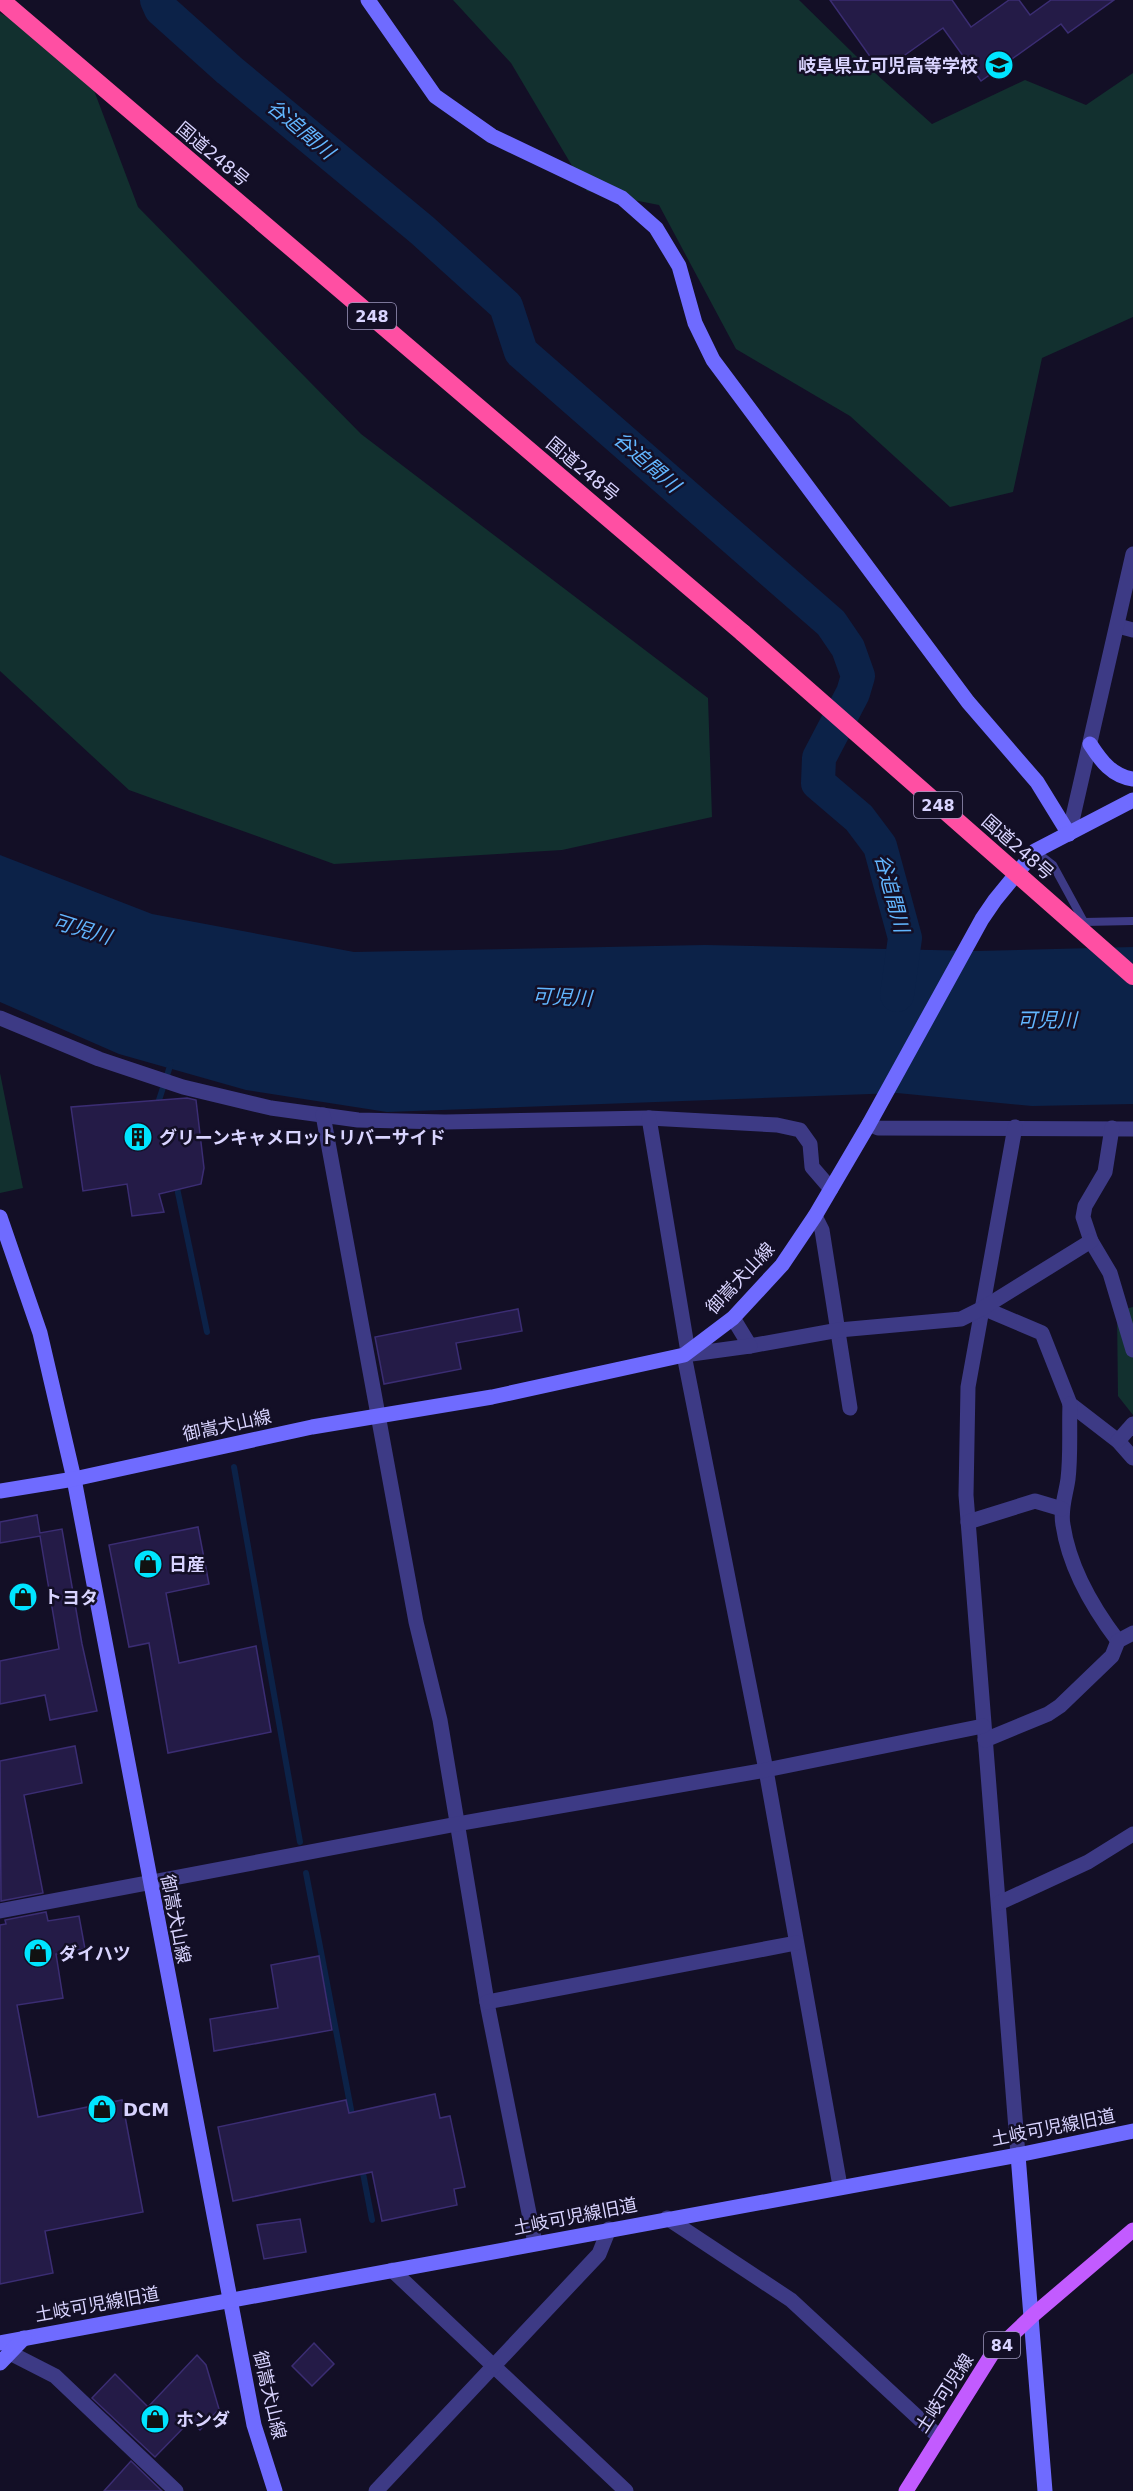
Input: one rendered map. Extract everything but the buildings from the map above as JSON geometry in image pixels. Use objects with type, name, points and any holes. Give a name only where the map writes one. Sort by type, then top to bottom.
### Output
[{"type":"highway","name":"国道248号","points":[[1,0],[742,633],[1133,976]]},
{"type":"main road","name":"土岐可児線","points":[[906,2491],[992,2354],[1032,2316],[1129,2238]]},
{"type":"street","points":[[368,0],[435,96],[492,136],[622,198],[656,228],[679,266],[695,322],[713,360],[968,702],[1037,782],[1069,834]]},
{"type":"street","points":[[1069,834],[1090,744],[1125,628],[1133,554]]},
{"type":"street","points":[[1090,744],[1102,762],[1114,772],[1122,778],[1133,779]]},
{"type":"street","name":"御嵩犬山線","points":[[275,2491],[254,2425],[74,1479],[256,1438],[492,1397],[686,1354],[733,1318],[782,1265],[869,1124],[982,919],[1035,850],[1133,800]]},
{"type":"street","points":[[0,1018],[99,1059],[165,1081],[271,1108],[358,1120],[444,1122],[649,1118],[777,1125],[800,1130],[810,1144],[812,1167],[831,1189]]},
{"type":"street","points":[[323,1115],[416,1622],[440,1719],[487,2002],[535,2243]]},
{"type":"street","points":[[649,1118],[686,1354],[765,1770],[840,2186]]},
{"type":"street","points":[[869,1124],[878,1128],[1133,1128]]},
{"type":"street","points":[[1015,1127],[968,1387],[966,1495],[1045,2491]]},
{"type":"street","points":[[1112,1128],[1105,1172],[1085,1206],[1083,1217],[1091,1240],[1110,1273],[1133,1350]]},
{"type":"street","points":[[814,1216],[822,1230],[850,1408]]},
{"type":"street","points":[[0,1217],[40,1333],[74,1479],[0,1491]]},
{"type":"street","points":[[686,1354],[750,1346],[839,1330],[961,1319],[983,1308],[1091,1240]]},
{"type":"street","points":[[983,1308],[1042,1333],[1070,1404],[1068,1477],[1062,1509],[1062,1523],[1070,1552],[1102,1621],[1118,1641]]},
{"type":"street","points":[[733,1318],[750,1346]]},
{"type":"street","points":[[1070,1404],[1118,1441],[1133,1458]]},
{"type":"street","points":[[1118,1441],[1133,1424]]},
{"type":"street","points":[[968,1522],[1035,1501],[1062,1509]]},
{"type":"street","points":[[0,1911],[457,1824],[984,1733],[1048,1714],[1060,1706],[1112,1656],[1118,1641],[1133,1634]]},
{"type":"street","points":[[999,1903],[1088,1862],[1133,1834]]},
{"type":"street","points":[[487,2002],[796,1943]]},
{"type":"street","name":"土岐可児線旧道","points":[[3,2353],[24,2338],[1133,2132]]},
{"type":"street","points":[[667,2218],[791,2300],[939,2436]]},
{"type":"street","points":[[376,2491],[599,2254],[609,2229]]},
{"type":"street","points":[[392,2270],[626,2491]]},
{"type":"street","points":[[3,2353],[55,2376],[176,2491]]},
{"type":"lane","points":[[1035,850],[1053,865],[1084,922],[1133,921]]},
{"type":"green space","points":[[453,0],[799,0],[856,56],[932,124],[1025,80],[1086,105],[1133,73],[1133,317],[1042,358],[1013,492],[950,507],[850,416],[736,349],[659,205],[587,191],[511,63]]},
{"type":"green space","points":[[0,13],[81,56],[138,207],[361,434],[708,698],[712,817],[562,850],[334,864],[129,790],[0,671]]},
{"type":"green space","points":[[0,1073],[23,1188],[0,1193]]},
{"type":"green space","points":[[1133,1307],[1133,1415],[1118,1396],[1117,1311]]},
{"type":"water","name":"可児川","points":[[0,855],[152,914],[354,952],[705,945],[977,951],[1133,947],[1133,1104],[1032,1106],[897,1093],[387,1112],[246,1090],[119,1054],[0,1002]]},
{"type":"waterway","name":"谷追間川","points":[[157,0],[161,9],[229,70],[422,230],[506,306],[521,352],[831,623],[848,648],[858,676],[853,693],[819,758],[818,783],[859,818],[880,846],[905,938],[897,995]]},
{"type":"waterway","points":[[161,1108],[159,1100],[171,1063]]},
{"type":"waterway","points":[[176,1183],[207,1332]]},
{"type":"waterway","points":[[234,1467],[300,1842]]},
{"type":"waterway","points":[[306,1873],[353,2120]]},
{"type":"waterway","points":[[362,2168],[372,2220]]},
{"type":"place","name":"岐阜県立可児高等学校","points":[[999,65]]},
{"type":"place","name":"グリーンキャメロットリバーサイド","points":[[138,1137]]},
{"type":"place","name":"日産","points":[[148,1564]]},
{"type":"place","name":"トヨタ","points":[[23,1597]]},
{"type":"place","name":"ダイハツ","points":[[38,1953]]},
{"type":"place","name":"DCM","points":[[102,2109]]},
{"type":"place","name":"ホンダ","points":[[155,2419]]}]
